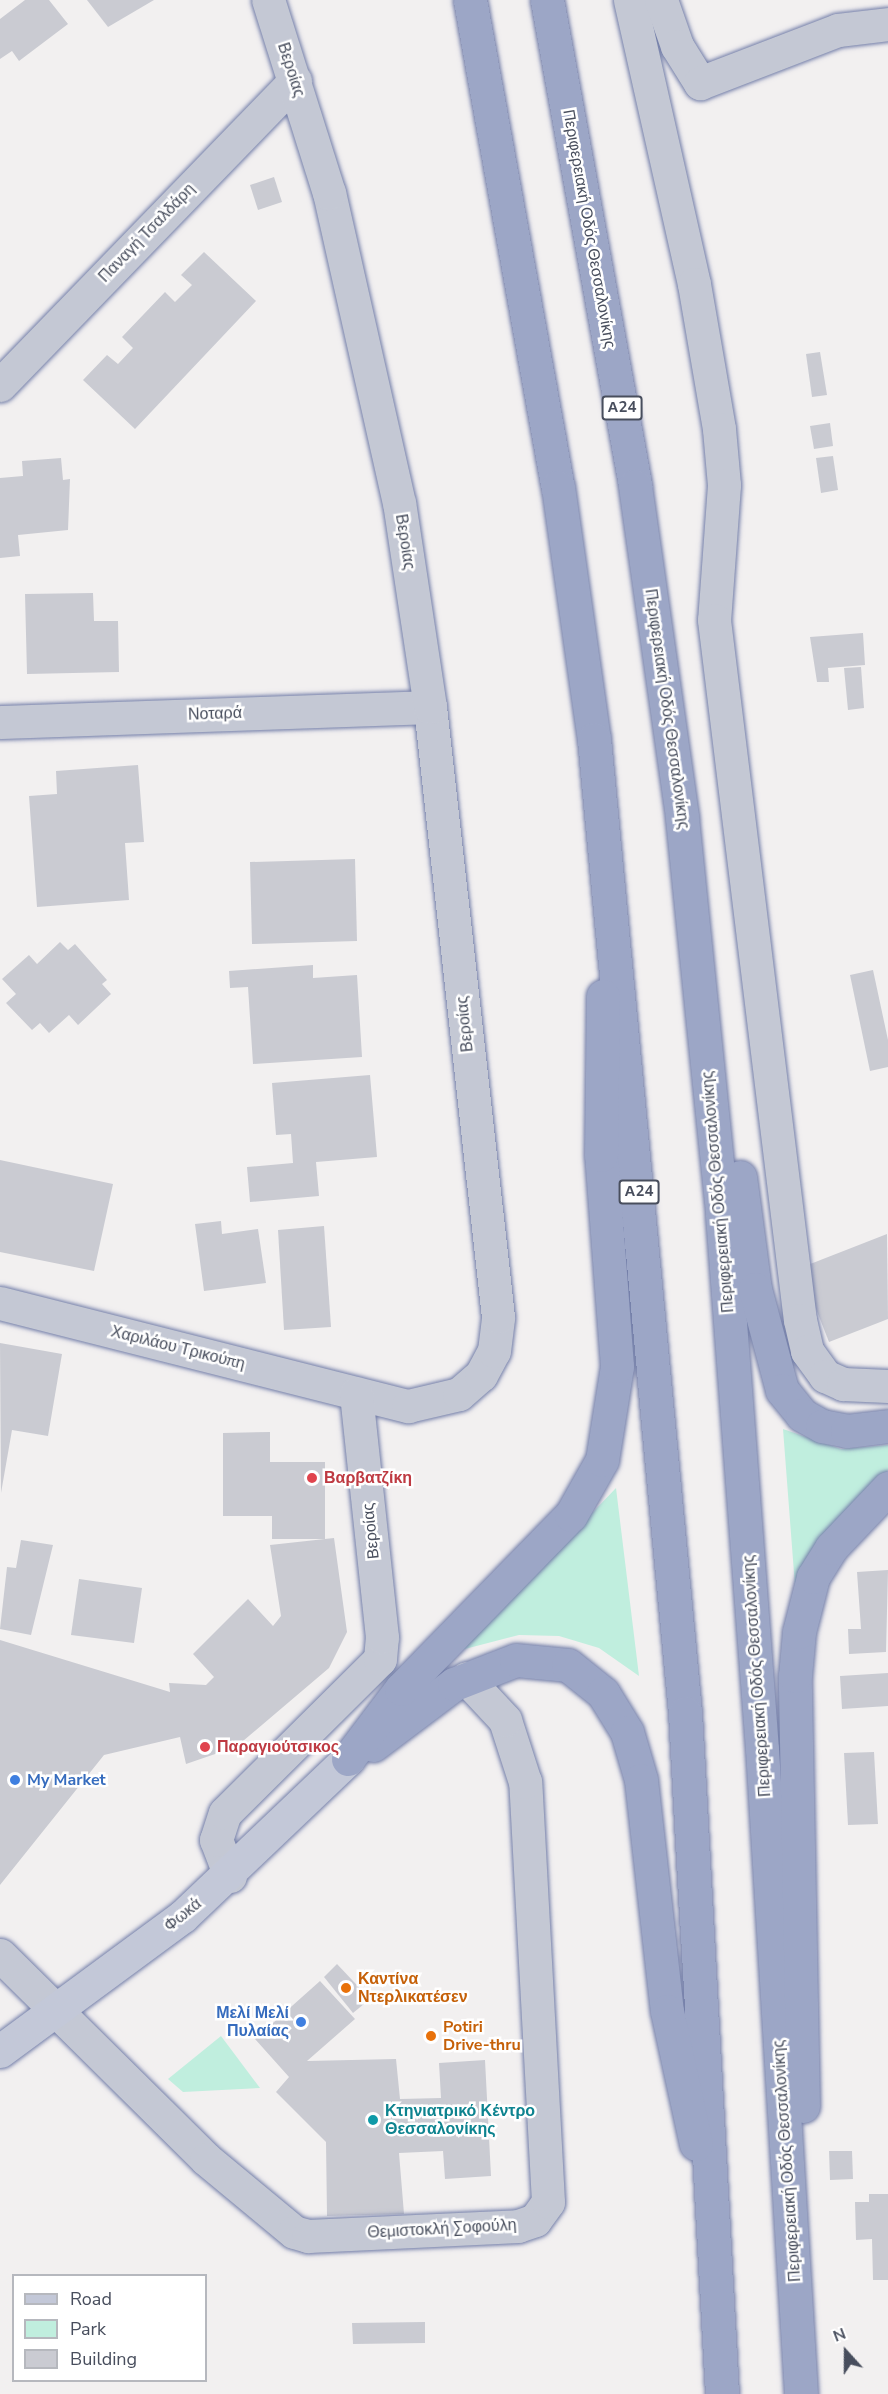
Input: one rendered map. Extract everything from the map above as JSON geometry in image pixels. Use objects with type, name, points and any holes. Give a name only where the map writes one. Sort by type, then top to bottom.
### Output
[{"type":"highway","name":"Α24","points":[[470,0],[558,487],[594,739],[685,1713],[722,2394]]},
{"type":"highway","name":"Περιφερειακή Οδός Θεσσαλονίκης","points":[[547,0],[634,477],[682,818],[722,1215],[801,2394]]},
{"type":"highway","points":[[682,818],[708,919],[755,1289],[771,1361],[782,1390],[802,1415],[847,1431],[888,1426]]},
{"type":"highway","points":[[348,1759],[401,1689],[571,1515],[587,1493],[608,1441],[617,1366],[599,1078],[608,886]]},
{"type":"highway","points":[[795,2278],[803,2124],[795,1676],[799,1632],[813,1577],[831,1548],[888,1488]]},
{"type":"highway","points":[[348,1759],[466,1678],[526,1659],[568,1665],[593,1682],[627,1732],[644,1794],[673,2047],[713,2204]]},
{"type":"main road","name":"Φωκά","points":[[0,2051],[56,2012],[230,1876],[348,1759]]},
{"type":"street","name":"Βεροίας","points":[[230,1876],[216,1840],[225,1813],[380,1659],[382,1637],[356,1393],[408,1406],[459,1394],[481,1375],[494,1351],[498,1317],[430,707],[379,402],[329,193],[268,0]]},
{"type":"street","points":[[630,0],[694,284],[719,429],[724,485],[714,620],[800,1320],[807,1351],[825,1376],[843,1384],[888,1386]]},
{"type":"street","points":[[660,0],[677,46],[700,83],[838,30],[888,24]]},
{"type":"street","name":"Παναγή Τσαλδάρη","points":[[0,385],[295,81]]},
{"type":"street","name":"Νοταρά","points":[[0,722],[430,707]]},
{"type":"street","name":"Χαριλάου Τρικούπη","points":[[0,1303],[356,1393]]},
{"type":"street","name":"Θεμιστοκλή Σοφούλη","points":[[0,1955],[239,2189],[294,2232],[308,2236],[518,2226],[535,2220],[548,2202],[525,1782],[504,1720],[466,1678]]},
{"type":"green space","points":[[783,1429],[841,1449],[888,1445],[888,1470],[795,1586]]},
{"type":"green space","points":[[616,1488],[639,1676],[599,1648],[559,1636],[519,1635],[461,1650]]},
{"type":"green space","points":[[221,2036],[260,2088],[183,2092],[168,2079]]},
{"type":"building","points":[[25,0],[49,0],[68,24],[19,61],[12,51],[0,59],[0,19]]},
{"type":"building","points":[[87,0],[154,0],[108,27]]},
{"type":"building","points":[[274,177],[282,202],[258,210],[250,185]]},
{"type":"building","points":[[204,252],[256,301],[135,429],[83,380],[107,355],[118,364],[133,348],[122,337],[165,292],[175,302],[192,285],[181,275]]},
{"type":"building","points":[[820,352],[827,395],[812,397],[806,354]]},
{"type":"building","points":[[830,423],[833,446],[814,449],[810,426]]},
{"type":"building","points":[[833,456],[838,490],[821,493],[816,458]]},
{"type":"building","points":[[61,458],[63,480],[70,479],[68,530],[18,535],[20,556],[0,558],[0,478],[23,476],[22,461]]},
{"type":"building","points":[[93,593],[94,621],[118,621],[119,672],[27,674],[25,594]]},
{"type":"building","points":[[863,633],[865,665],[828,668],[829,682],[817,682],[810,637]]},
{"type":"building","points":[[861,667],[864,708],[848,710],[844,668]]},
{"type":"building","points":[[138,765],[144,842],[125,843],[129,900],[37,907],[29,796],[57,794],[56,771]]},
{"type":"building","points":[[355,859],[357,941],[252,944],[250,862]]},
{"type":"building","points":[[60,942],[68,950],[75,944],[107,980],[102,984],[111,994],[78,1025],[69,1015],[49,1033],[40,1023],[32,1030],[6,1003],[16,994],[2,979],[29,955],[37,964]]},
{"type":"building","points":[[313,965],[313,978],[357,975],[362,1057],[253,1064],[248,987],[230,988],[229,971]]},
{"type":"building","points":[[873,970],[888,1040],[888,1067],[870,1071],[850,975]]},
{"type":"building","points":[[370,1075],[377,1157],[316,1162],[319,1196],[250,1202],[247,1167],[293,1163],[291,1134],[276,1135],[272,1083]]},
{"type":"building","points":[[0,1160],[113,1184],[94,1271],[0,1252]]},
{"type":"building","points":[[221,1221],[222,1234],[258,1229],[266,1283],[204,1291],[195,1224]]},
{"type":"building","points":[[324,1226],[331,1327],[284,1330],[278,1230]]},
{"type":"building","points":[[887,1234],[888,1319],[829,1342],[800,1268]]},
{"type":"building","points":[[0,1343],[62,1354],[48,1436],[12,1430],[1,1493]]},
{"type":"building","points":[[270,1432],[270,1462],[325,1462],[325,1539],[272,1539],[272,1516],[223,1516],[223,1433]]},
{"type":"building","points":[[334,1538],[347,1632],[329,1668],[243,1741],[218,1753],[186,1764],[180,1737],[104,1755],[0,1885],[0,1640],[170,1692],[169,1683],[206,1685],[214,1677],[193,1654],[248,1599],[273,1626],[281,1616],[270,1545]]},
{"type":"building","points":[[21,1540],[53,1545],[31,1635],[0,1629],[7,1567],[16,1568]]},
{"type":"building","points":[[888,1570],[886,1652],[849,1654],[848,1629],[861,1629],[857,1572]]},
{"type":"building","points":[[79,1579],[142,1588],[134,1643],[71,1635]]},
{"type":"building","points":[[888,1673],[888,1706],[842,1709],[840,1676]]},
{"type":"building","points":[[874,1752],[878,1824],[848,1825],[844,1753]]},
{"type":"building","name":"Καντίνα Ντερλικατέσεν","points":[[337,1964],[370,1999],[353,2013],[324,1977]]},
{"type":"building","name":"Κτηνιατρικό Κέντρο Θεσσαλονίκης","points":[[320,1981],[355,2019],[307,2061],[396,2059],[400,2099],[441,2098],[439,2063],[485,2060],[491,2176],[445,2179],[443,2151],[399,2153],[404,2214],[327,2216],[326,2142],[276,2092],[289,2077],[255,2039]]},
{"type":"building","points":[[829,2151],[852,2151],[853,2179],[830,2180]]},
{"type":"building","points":[[869,2194],[888,2194],[888,2280],[873,2280],[872,2239],[856,2240],[855,2202],[869,2202]]},
{"type":"building","points":[[425,2322],[425,2343],[353,2344],[352,2323]]},
{"type":"place","name":"Βαρβατζίκη","points":[[312,1478]]},
{"type":"place","name":"Παραγιούτσικος","points":[[205,1747]]},
{"type":"place","name":"My Market","points":[[15,1780]]},
{"type":"place","name":"Καντίνα Ντερλικατέσεν","points":[[346,1988]]},
{"type":"place","name":"Μελί Μελί Πυλαίας","points":[[301,2022]]},
{"type":"place","name":"Potiri Drive-thru","points":[[431,2036]]},
{"type":"place","name":"Κτηνιατρικό Κέντρο Θεσσαλονίκης","points":[[373,2120]]}]
